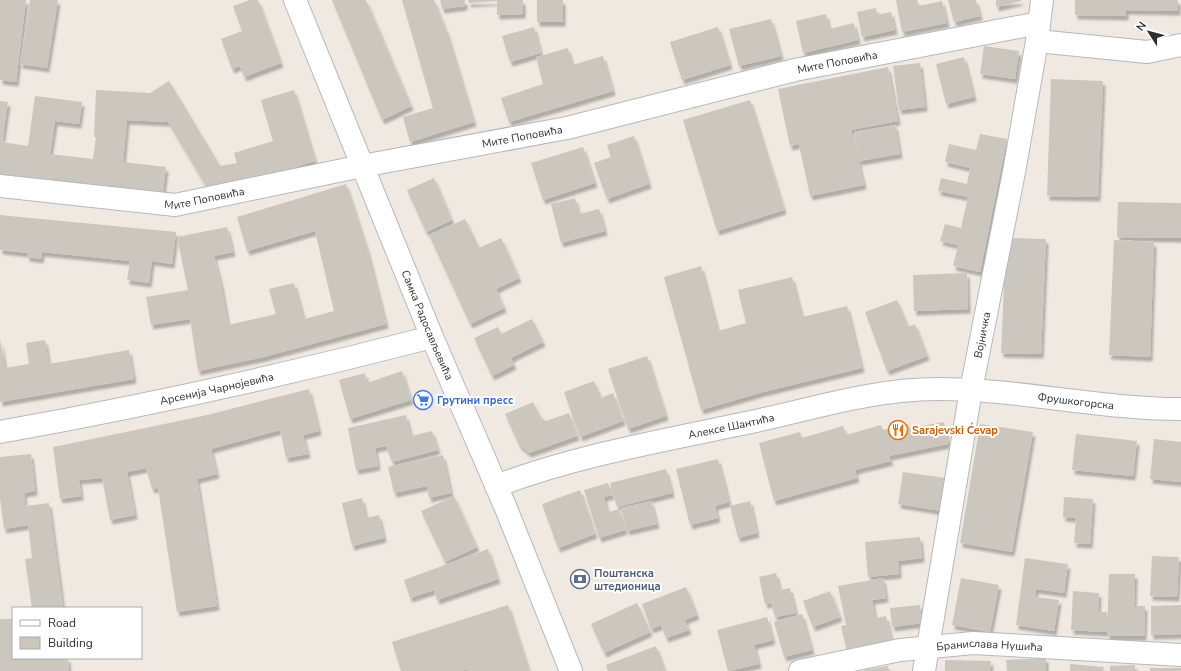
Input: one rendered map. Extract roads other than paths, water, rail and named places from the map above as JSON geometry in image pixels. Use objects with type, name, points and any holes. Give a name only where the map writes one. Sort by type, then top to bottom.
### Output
[{"type":"street","name":"Самка Радосављевића","points":[[295,0],[432,337],[496,486],[571,671]]},
{"type":"street","name":"Војничка","points":[[924,671],[971,390],[1014,172],[1042,0]]},
{"type":"street","name":"Мите Поповића","points":[[0,186],[175,205],[362,166],[567,128],[795,70],[1038,32],[1147,52],[1181,45]]},
{"type":"street","name":"Арсенија Чарнојевића","points":[[0,432],[98,415],[346,359],[432,337]]},
{"type":"street","name":"Алексе Шантића","points":[[496,486],[529,474],[614,452],[863,397],[904,390],[971,390]]},
{"type":"street","name":"Фрушкогорска","points":[[971,390],[990,391],[1088,404],[1181,409]]},
{"type":"street","name":"Бранислава Нушића","points":[[800,671],[862,657],[927,646],[973,643],[1181,656]]},
{"type":"place","name":"Грутини пресс","points":[[423,400]]},
{"type":"place","name":"Sarajevski Ćevap","points":[[898,430]]},
{"type":"place","name":"Поштанска штедионица","points":[[580,579]]}]
